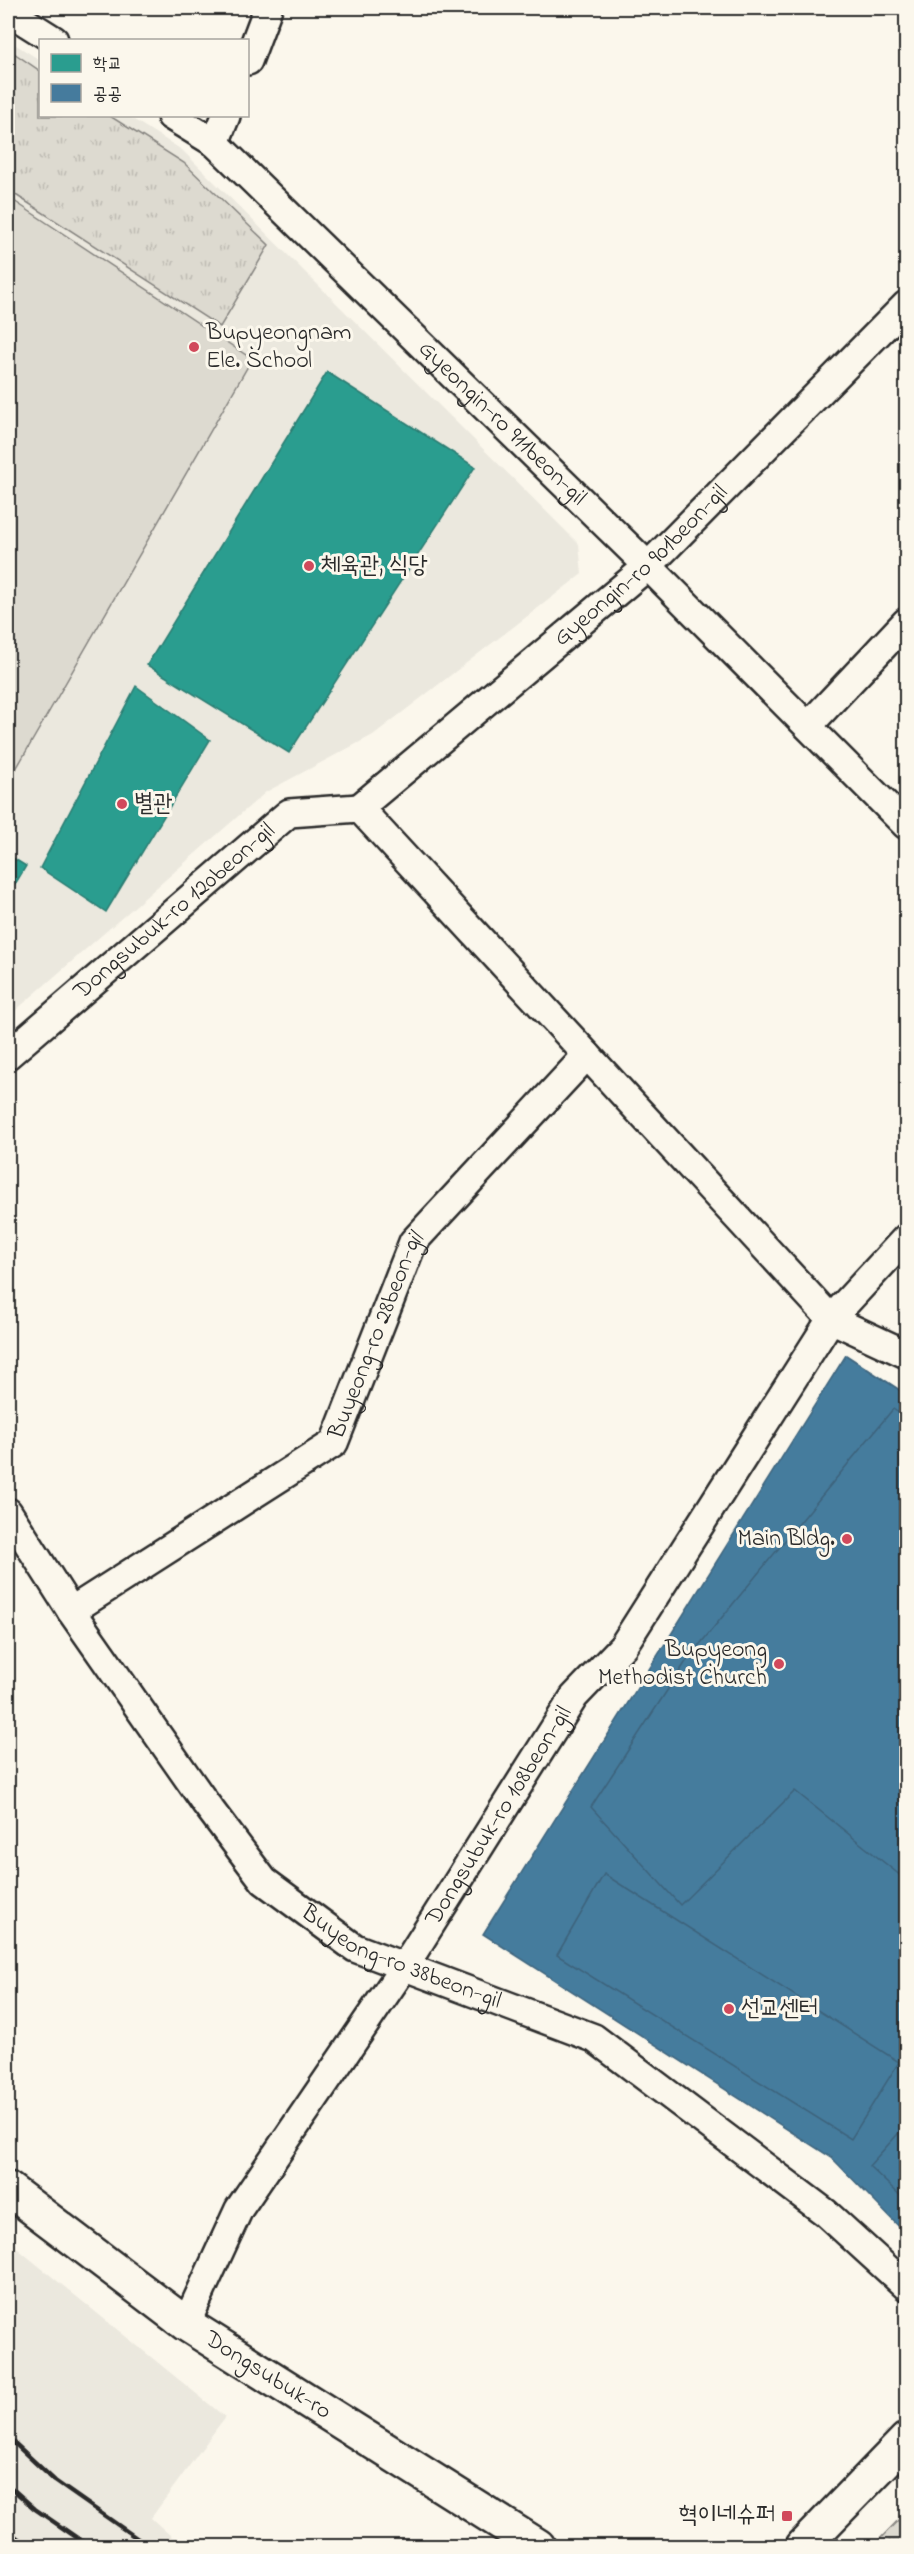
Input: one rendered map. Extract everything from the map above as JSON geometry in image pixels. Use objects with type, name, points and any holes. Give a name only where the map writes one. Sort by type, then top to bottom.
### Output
[{"type":"street","name":"Dongsubuk-ro","points":[[8,2189],[186,2324],[538,2547]]},
{"type":"street","points":[[803,2547],[906,2440]]},
{"type":"lane","points":[[249,58],[268,8]]},
{"type":"lane","points":[[8,11],[52,39]]},
{"type":"lane","name":"Gyeongin-ro 911beon-gil","points":[[173,117],[215,143],[648,566],[906,825]]},
{"type":"lane","points":[[215,143],[226,117]]},
{"type":"lane","name":"Gyeongin-ro 901beon-gil","points":[[360,808],[648,566],[906,305]]},
{"type":"lane","points":[[808,726],[906,622]]},
{"type":"lane","points":[[360,808],[831,1319],[906,1354]]},
{"type":"lane","name":"Dongsubuk-ro 120beon-gil","points":[[8,1055],[289,813],[360,808]]},
{"type":"lane","name":"Buyeong-ro 28beon-gil","points":[[71,1611],[334,1443],[413,1242],[587,1055]]},
{"type":"lane","name":"Dongsubuk-ro 108beon-gil","points":[[186,2324],[239,2209],[404,1967],[574,1697],[623,1646],[831,1319],[906,1238]]},
{"type":"lane","name":"Buyeong-ro 38beon-gil","points":[[8,1512],[71,1611],[206,1804],[264,1881],[356,1948],[594,2038],[826,2213],[906,2286]]},
{"type":"shaded area","name":"Bupyeongnam Ele. School","points":[[8,40],[39,59],[39,117],[130,117],[182,150],[579,544],[582,574],[373,735],[266,792],[8,1017]]},
{"type":"shaded area","points":[[8,2241],[225,2417],[151,2518],[182,2546],[8,2546]]},
{"type":"green space","points":[[8,49],[39,70],[39,117],[112,117],[184,163],[269,245],[220,327],[8,190]]},
{"type":"green space","points":[[8,197],[252,359],[16,769],[8,764]]},
{"type":"green space","points":[[906,2512],[906,2546],[873,2546]]},
{"type":"building: 학교","name":"체육관, 식당","points":[[327,372],[475,467],[289,753],[147,665]]},
{"type":"building: 학교","name":"별관","points":[[136,686],[210,740],[106,912],[40,868]]},
{"type":"building: 학교","points":[[8,855],[26,866],[8,896]]},
{"type":"building: 공공","name":"Bupyeong Methodist Church","points":[[846,1355],[906,1394],[906,2234],[832,2158],[483,1934]]},
{"type":"building: 공공","name":"Main Bldg.","points":[[893,1409],[906,1418],[906,1880],[795,1791],[680,1905],[591,1807],[687,1660]]},
{"type":"building: 공공","name":"선교센터","points":[[604,1874],[899,2062],[851,2139],[557,1955]]},
{"type":"building: 공공","points":[[906,2125],[906,2201],[869,2166]]},
{"type":"railway","points":[[8,2437],[55,2481],[148,2546]]},
{"type":"railway","points":[[8,2485],[35,2509],[89,2546]]},
{"type":"railway","points":[[8,2531],[28,2546]]},
{"type":"place","name":"Bupyeongnam Ele. School","points":[[194,347]]},
{"type":"place","name":"체육관, 식당","points":[[309,566]]},
{"type":"place","name":"별관","points":[[122,804]]},
{"type":"place","name":"Main Bldg.","points":[[847,1539]]},
{"type":"place","name":"Bupyeong Methodist Church","points":[[779,1664]]},
{"type":"place","name":"선교센터","points":[[729,2009]]},
{"type":"place","name":"혁이네슈퍼","points":[[787,2516]]}]
